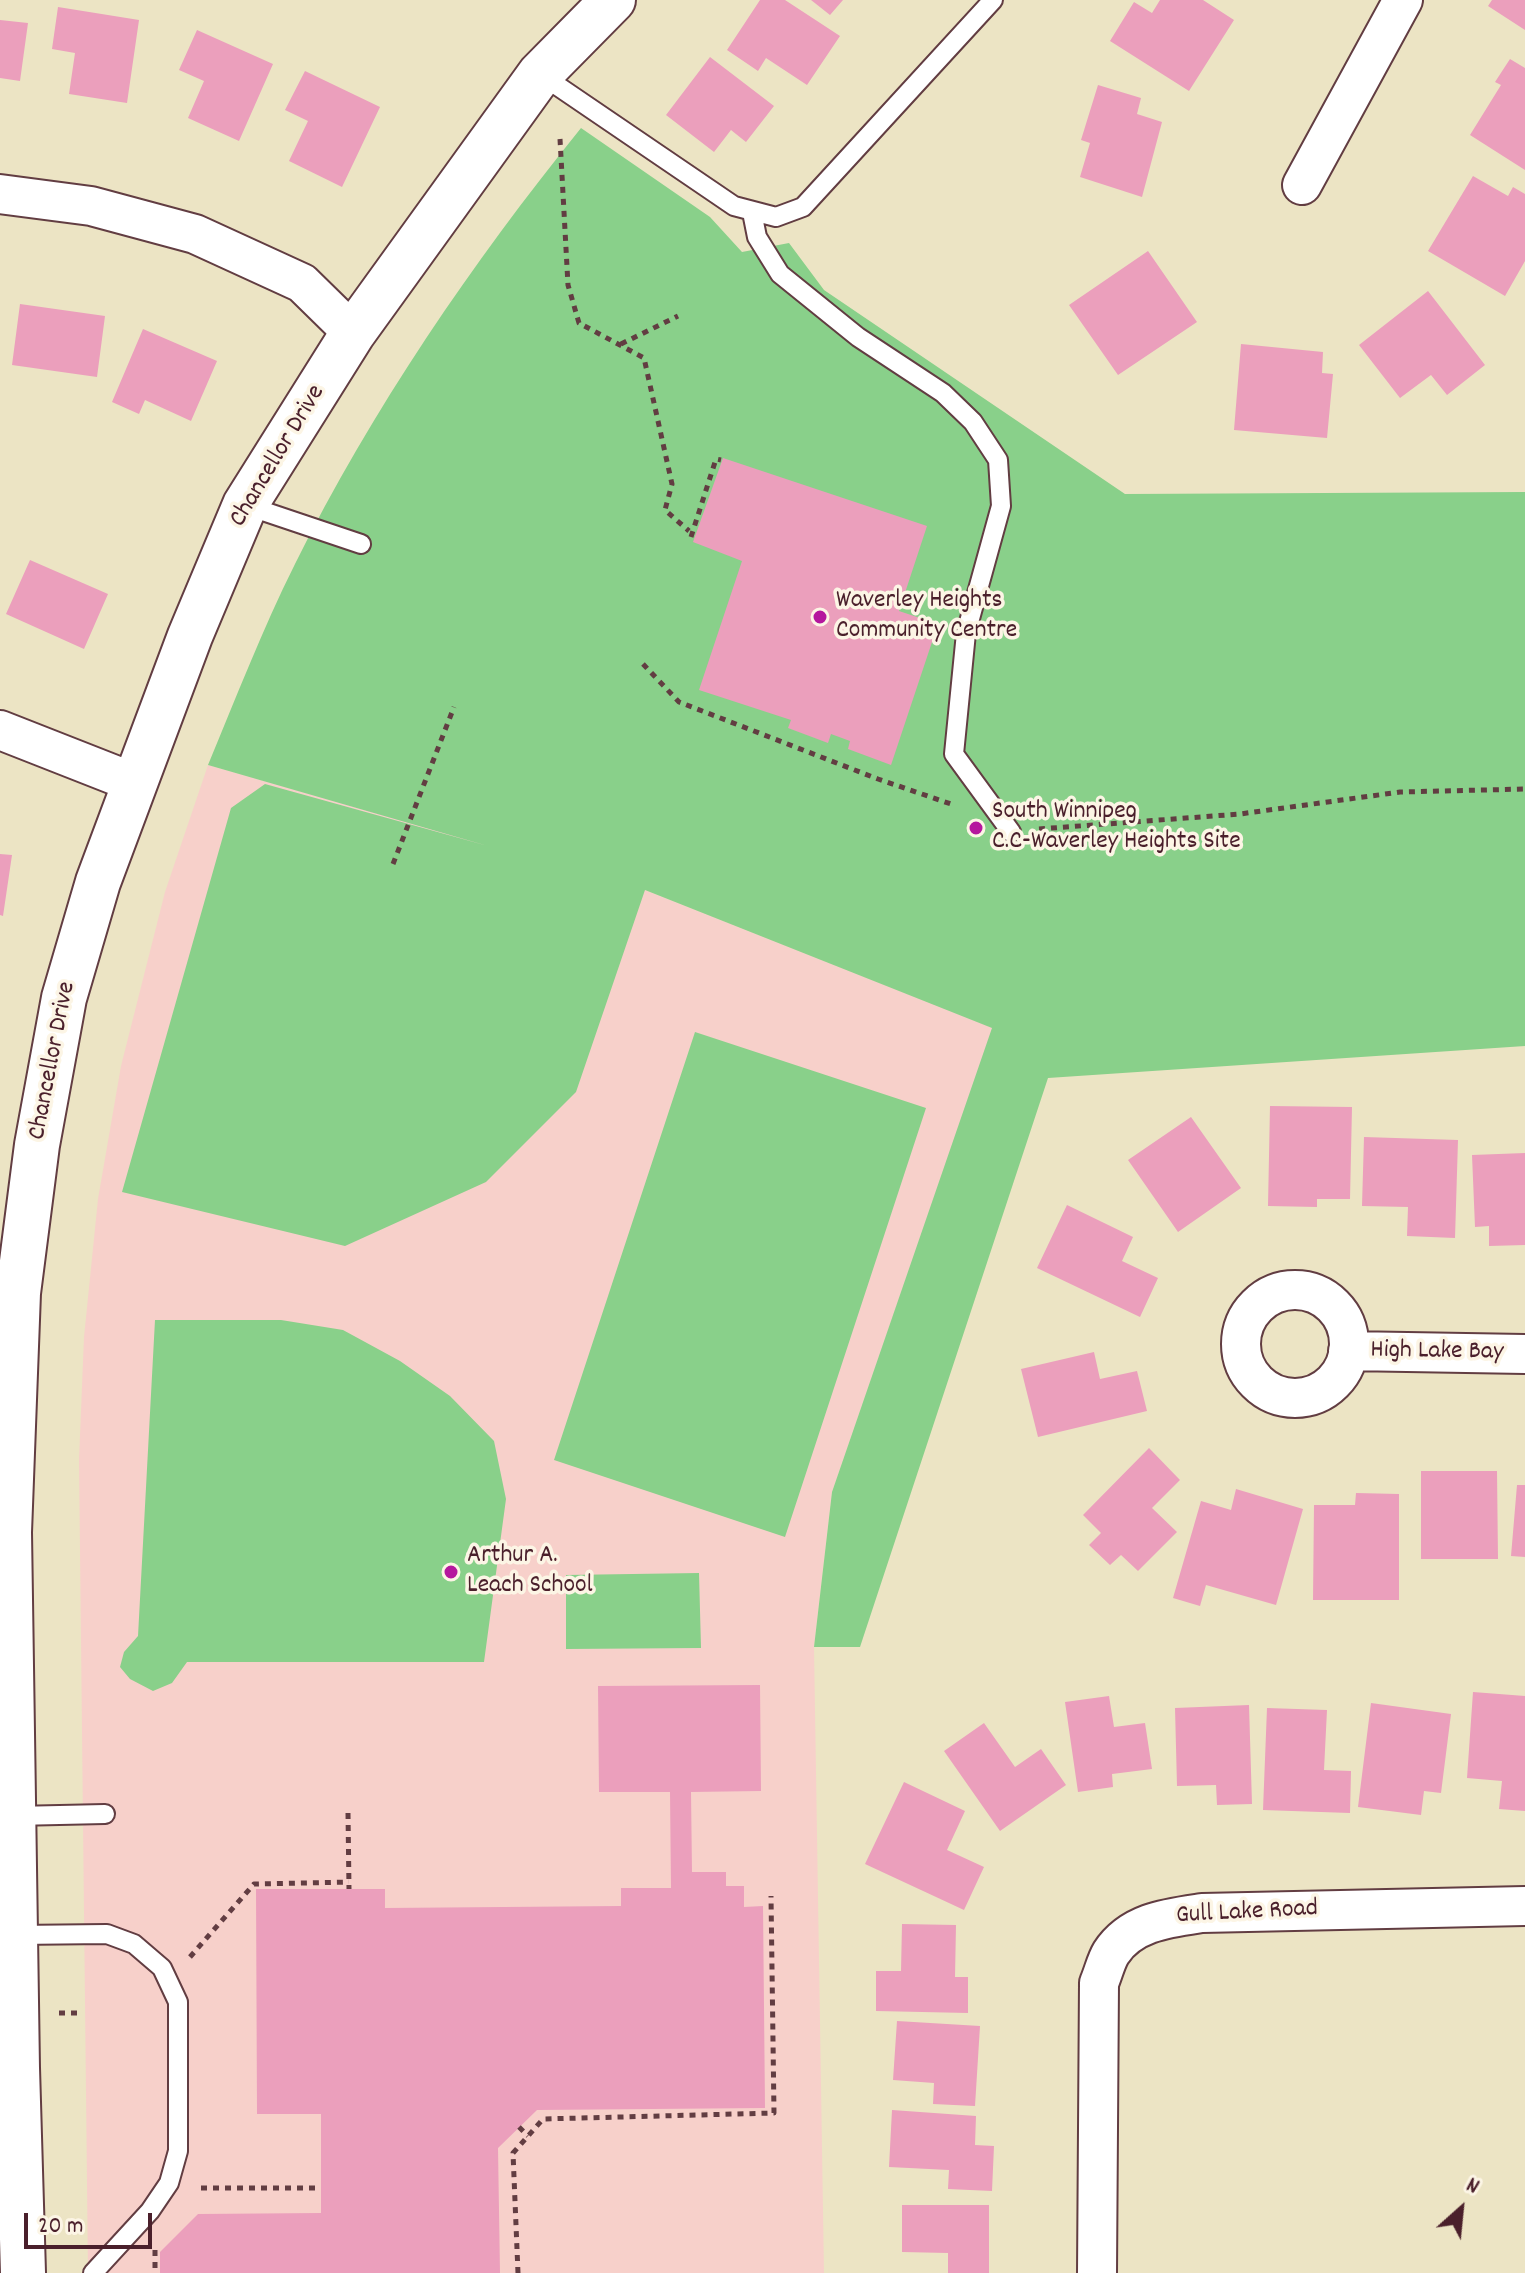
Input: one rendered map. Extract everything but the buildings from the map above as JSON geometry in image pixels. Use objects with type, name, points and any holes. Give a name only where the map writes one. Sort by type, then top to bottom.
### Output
[{"type":"street","name":"Chancellor Drive","points":[[23,2273],[8,2067],[15,1935],[9,1532],[18,1293],[37,1145],[64,998],[98,882],[190,636],[245,505],[353,333],[540,74],[613,0]]},
{"type":"street","points":[[1302,185],[1403,0]]},
{"type":"street","points":[[0,194],[91,206],[195,234],[302,283],[353,333]]},
{"type":"street","points":[[0,730],[135,783]]},
{"type":"street","name":"High Lake Bay","points":[[1348,1351],[1525,1354]]},
{"type":"street","name":"Gull Lake Road","points":[[1097,2273],[1099,1983],[1111,1953],[1134,1930],[1164,1918],[1202,1913],[1525,1906]]},
{"type":"lane","points":[[540,74],[734,206],[776,217],[803,207],[993,0]]},
{"type":"lane","points":[[752,212],[757,237],[780,274],[858,337],[943,393],[973,422],[998,460],[1001,506],[966,633],[954,754],[1011,832]]},
{"type":"lane","points":[[245,505],[361,544]]},
{"type":"lane","points":[[14,1816],[105,1814]]},
{"type":"lane","points":[[15,1935],[107,1934],[134,1944],[162,1968],[178,2002],[178,2151],[169,2183],[150,2211],[93,2273]]},
{"type":"path","points":[[560,139],[568,285],[579,323],[644,358],[672,484],[665,510],[690,534],[716,459],[721,460]]},
{"type":"path","points":[[620,344],[678,316]]},
{"type":"path","points":[[643,664],[679,702],[878,779],[952,804],[1011,832],[1240,814],[1400,792],[1525,789]]},
{"type":"path","points":[[393,864],[454,707]]},
{"type":"path","points":[[184,1964],[254,1884],[349,1885],[348,1813]]},
{"type":"path","points":[[518,2273],[513,2153],[543,2119],[774,2113],[771,1896]]},
{"type":"path","points":[[519,2127],[528,2136]]},
{"type":"path","points":[[201,2188],[321,2188]]},
{"type":"shaded area","name":"Arthur A. Leach School","points":[[208,765],[645,890],[993,1028],[832,1492],[814,1647],[824,2273],[88,2273],[79,1460],[84,1337],[98,1199],[121,1066],[165,892]]},
{"type":"green space","name":"South Winnipeg C.C-Waverley Heights Site","points":[[581,128],[710,217],[742,252],[789,243],[824,290],[1125,494],[1525,492],[1525,1046],[1048,1078],[860,1647],[814,1647],[832,1492],[992,1028],[645,890],[576,1092],[486,1182],[345,1246],[122,1192],[231,808],[265,784],[488,846],[208,765],[283,589],[357,449],[463,284]]},
{"type":"green space","points":[[695,1032],[926,1108],[785,1537],[554,1460]]},
{"type":"green space","points":[[155,1320],[281,1320],[343,1330],[400,1361],[450,1396],[494,1441],[506,1499],[484,1662],[187,1662],[172,1683],[153,1691],[130,1679],[120,1667],[124,1652],[138,1636]]},
{"type":"green space","points":[[699,1573],[701,1648],[566,1649],[566,1575]]},
{"type":"place","name":"Waverley Heights Community Centre","points":[[820,617]]},
{"type":"place","name":"South Winnipeg C.C-Waverley Heights Site","points":[[976,828]]},
{"type":"place","name":"Arthur A. Leach School","points":[[451,1572]]}]
